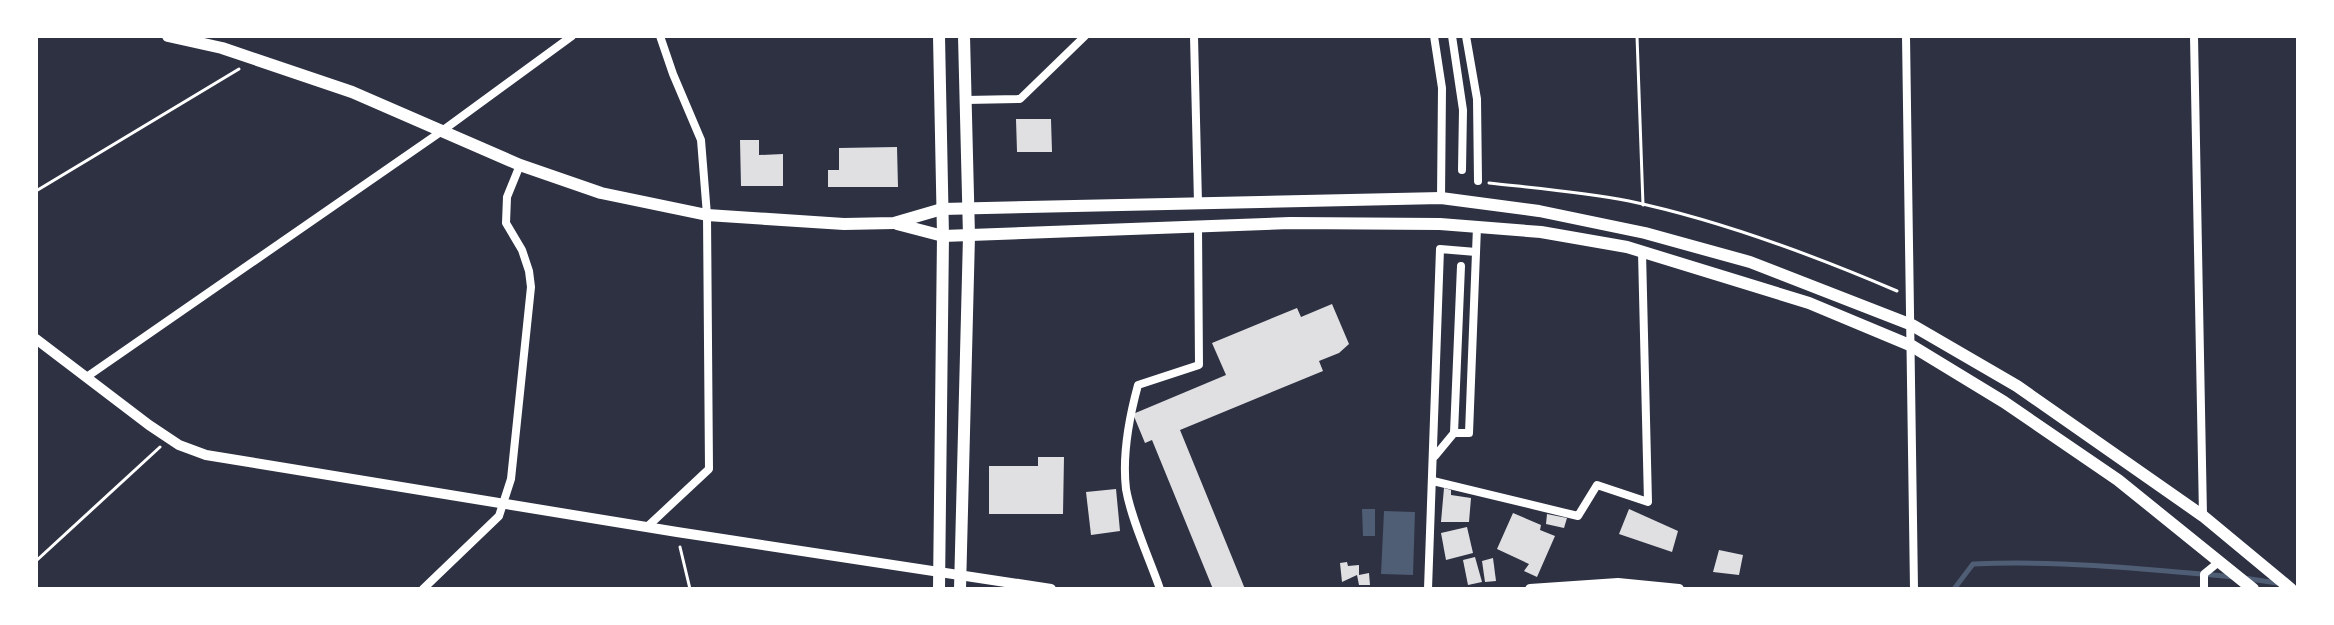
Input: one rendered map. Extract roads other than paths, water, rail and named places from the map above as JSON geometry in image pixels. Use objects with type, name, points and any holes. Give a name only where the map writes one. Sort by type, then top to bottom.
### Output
[{"type":"main road","points":[[168,36],[222,48],[352,92],[520,165],[601,193],[707,215],[844,224],[894,223],[942,209],[1441,198],[1539,211],[1645,233],[1750,262],[1912,325],[2017,386],[2203,516],[2291,589]]},
{"type":"main road","points":[[939,36],[943,236],[939,589]]},
{"type":"main road","points":[[960,582],[969,236],[964,36]]},
{"type":"main road","points":[[894,223],[943,236],[1290,223],[1440,224],[1541,232],[1642,252],[1809,303],[1912,346],[2004,402],[2118,480],[2253,589]]},
{"type":"street","points":[[88,376],[442,131],[572,36]]},
{"type":"street","points":[[647,527],[709,469],[707,215],[701,140],[660,36]]},
{"type":"street","points":[[966,100],[1020,99],[1085,36]]},
{"type":"street","points":[[1194,36],[1198,203]]},
{"type":"street","points":[[1434,36],[1442,88],[1441,198]]},
{"type":"street","points":[[1452,36],[1463,110],[1462,170]]},
{"type":"street","points":[[1466,36],[1477,99],[1478,181]]},
{"type":"street","points":[[1906,36],[1914,589]]},
{"type":"street","points":[[2194,36],[2203,516]]},
{"type":"street","points":[[423,589],[499,516],[511,479],[531,287],[522,250],[506,223],[507,197],[520,165]]},
{"type":"street","points":[[1454,433],[1469,433],[1477,227]]},
{"type":"street","points":[[1160,589],[1127,493],[1125,470],[1130,414],[1138,385],[1199,365],[1198,228]]},
{"type":"street","points":[[1428,589],[1440,249],[1476,252]]},
{"type":"street","points":[[1433,481],[1578,516],[1597,485],[1648,502],[1642,252]]},
{"type":"street","points":[[1435,456],[1454,433],[1461,266]]},
{"type":"street","points":[[36,339],[170,439],[206,455],[939,572],[960,582],[1051,589]]},
{"type":"street","points":[[2204,589],[2204,574],[2220,561]]},
{"type":"street","points":[[1530,589],[1618,583],[1679,589]]},
{"type":"water","points":[[1362,509],[1375,509],[1375,536],[1363,536]]},
{"type":"water","points":[[1384,511],[1415,512],[1413,575],[1381,574]]},
{"type":"waterway","points":[[1954,589],[1973,564],[2071,564],[2234,577]]},
{"type":"waterway","points":[[2244,578],[2277,583]]}]
